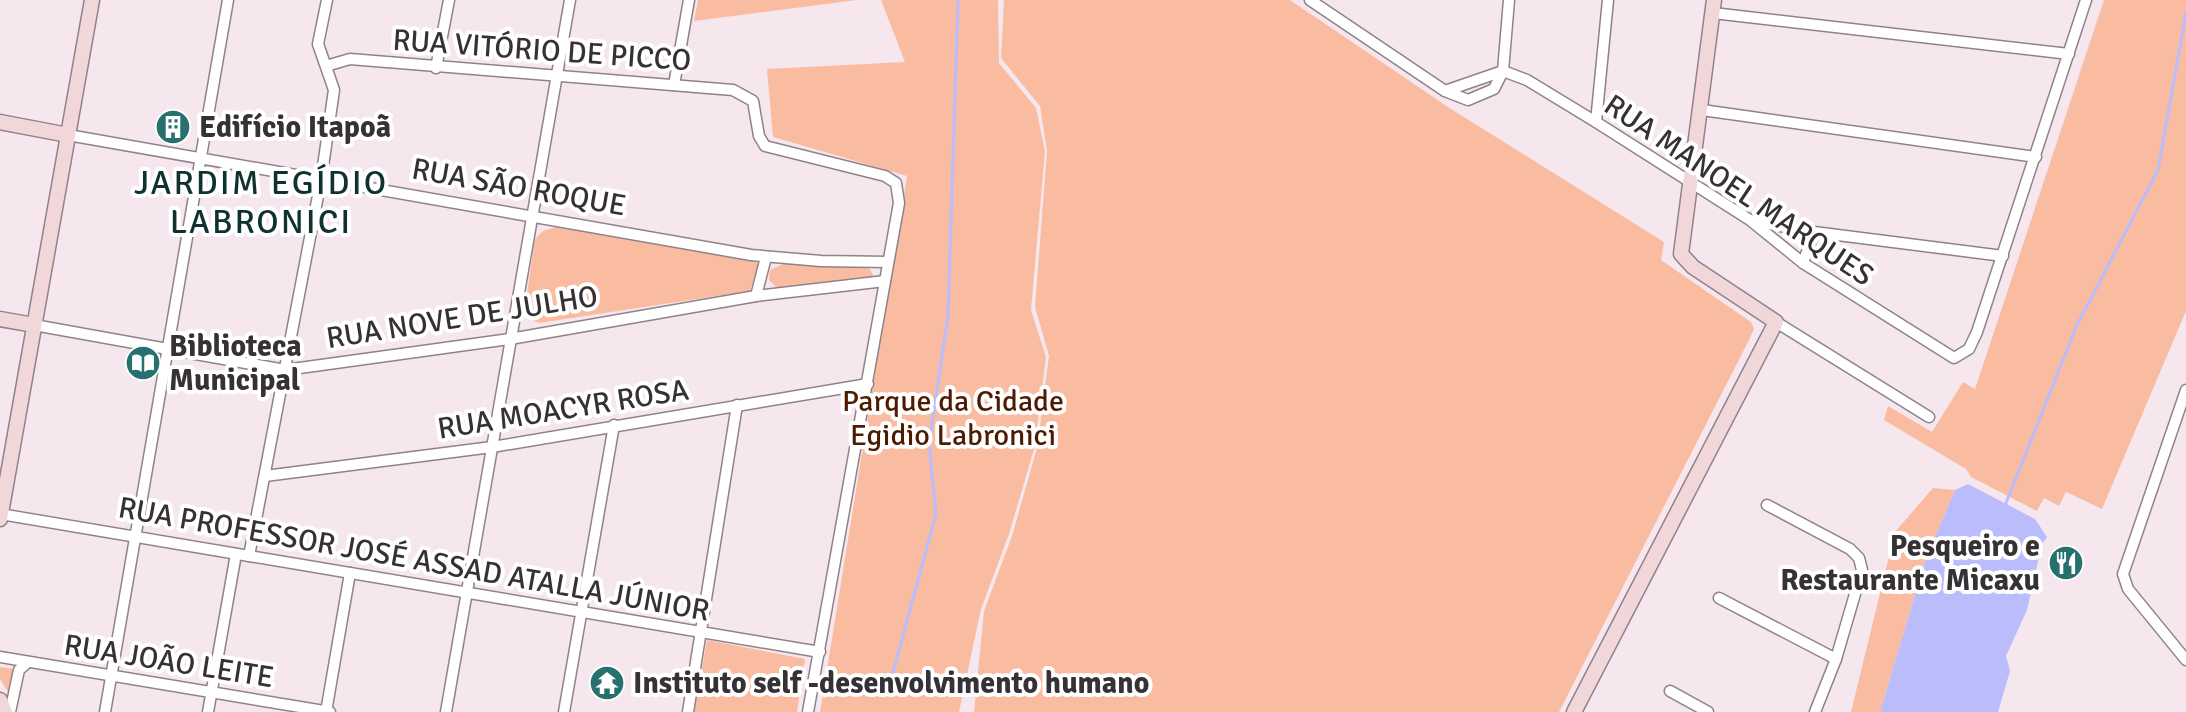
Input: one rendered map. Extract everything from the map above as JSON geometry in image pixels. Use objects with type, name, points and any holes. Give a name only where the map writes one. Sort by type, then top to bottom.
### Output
[{"type":"street","points":[[0,516],[92,0]]},
{"type":"street","points":[[105,712],[114,675],[228,0]]},
{"type":"street","points":[[249,556],[321,180],[334,90],[318,44],[327,0]]},
{"type":"street","points":[[436,68],[449,0]]},
{"type":"street","points":[[446,712],[570,0]]},
{"type":"street","points":[[674,85],[689,0]]},
{"type":"street","points":[[1310,0],[1445,91],[1468,100],[1494,89],[1503,71],[1509,0]]},
{"type":"street","points":[[1596,122],[1608,0]]},
{"type":"street","points":[[1750,220],[1814,232],[2003,256],[2086,0]]},
{"type":"street","points":[[1929,417],[1776,322],[1693,267],[1681,254],[1714,7],[2069,54]]},
{"type":"street","name":"RUA VITÓRIO DE PICCO","points":[[326,66],[350,59],[733,90],[753,101],[759,136],[765,146],[885,176],[896,183],[899,203],[888,262]]},
{"type":"street","points":[[1445,91],[1503,71]]},
{"type":"street","name":"RUA MANOEL MARQUES","points":[[1503,71],[1527,80],[1750,220],[1803,263],[1945,356],[1962,356],[1969,349],[2003,256]]},
{"type":"street","points":[[1702,110],[2036,157]]},
{"type":"street","name":"RUA SÃO ROQUE","points":[[0,122],[200,160],[766,257],[888,262]]},
{"type":"street","points":[[1803,263],[1814,232]]},
{"type":"street","points":[[756,296],[766,257]]},
{"type":"street","points":[[808,712],[888,262]]},
{"type":"street","name":"RUA NOVE DE JULHO","points":[[0,319],[285,370],[510,339],[756,296],[885,281]]},
{"type":"street","points":[[1574,712],[1776,322]]},
{"type":"street","name":"RUA MOACYR ROSA","points":[[265,476],[492,447],[868,384]]},
{"type":"street","points":[[2186,390],[2123,574],[2128,589],[2186,660]]},
{"type":"street","points":[[688,712],[737,405]]},
{"type":"street","points":[[564,712],[614,425]]},
{"type":"street","points":[[1767,505],[1859,558],[1860,586],[1815,712]]},
{"type":"street","name":"RUA PROFESSOR JOSÉ ASSAD ATALLA JÚNIOR","points":[[0,516],[138,536],[820,652]]},
{"type":"street","points":[[208,712],[236,554]]},
{"type":"street","points":[[327,712],[350,573]]},
{"type":"street","points":[[1719,598],[1836,659]]},
{"type":"street","name":"RUA JOÃO LEITE","points":[[0,657],[327,712]]},
{"type":"street","points":[[7,712],[19,670],[28,662]]},
{"type":"street","points":[[1670,691],[1708,712]]},
{"type":"street","points":[[0,700],[7,712]]},
{"type":"green space","points":[[698,0],[857,0],[694,21]]},
{"type":"green space","name":"Parque da Cidade Egidio Labronici","points":[[881,0],[998,0],[999,63],[1036,108],[1045,151],[1031,310],[1046,357],[1035,446],[1009,534],[981,609],[959,712],[820,712],[907,176],[773,137],[767,69],[905,62]]},
{"type":"green space","points":[[1004,0],[1290,0],[1451,109],[1664,242],[1661,260],[1751,322],[1754,329],[1748,342],[1559,712],[974,712],[984,611],[1012,536],[1037,448],[1049,356],[1035,307],[1047,151],[1040,106],[1001,58]]},
{"type":"green space","points":[[2104,0],[2186,0],[2186,311],[2102,509],[2066,492],[2059,506],[2044,498],[2037,511],[1971,477],[1966,469],[1884,420],[1888,406],[1932,432],[1963,382],[1975,389]]},
{"type":"green space","points":[[556,227],[654,240],[759,263],[750,291],[539,323],[532,320],[525,307],[535,239],[543,231]]},
{"type":"green space","points":[[783,264],[863,267],[870,269],[874,278],[777,288],[769,280],[770,270]]},
{"type":"green space","points":[[1933,488],[1955,490],[1926,558],[1880,712],[1851,712],[1895,532]]},
{"type":"green space","points":[[707,640],[805,659],[797,712],[694,712]]},
{"type":"green space","points":[[0,667],[15,669],[8,692],[0,679]]},
{"type":"water","points":[[1968,484],[2035,519],[2047,537],[2042,544],[2027,610],[2006,656],[2010,671],[1998,712],[1880,712],[1926,558],[1955,490]]},
{"type":"waterway","points":[[892,676],[936,514],[929,443],[948,316],[958,0]]},
{"type":"waterway","points":[[2004,508],[2076,327],[2158,170],[2186,13]]},
{"type":"place","name":"Edifício Itapoã","points":[[173,127]]},
{"type":"place","name":"Biblioteca Municipal","points":[[143,363]]},
{"type":"place","name":"Pesqueiro e Restaurante Micaxu","points":[[2066,563]]},
{"type":"place","name":"Instituto self -desenvolvimento humano","points":[[607,683]]},
{"type":"district","name":"JARDIM EGÍDIO LABRONICI","points":[[261,202]]}]
